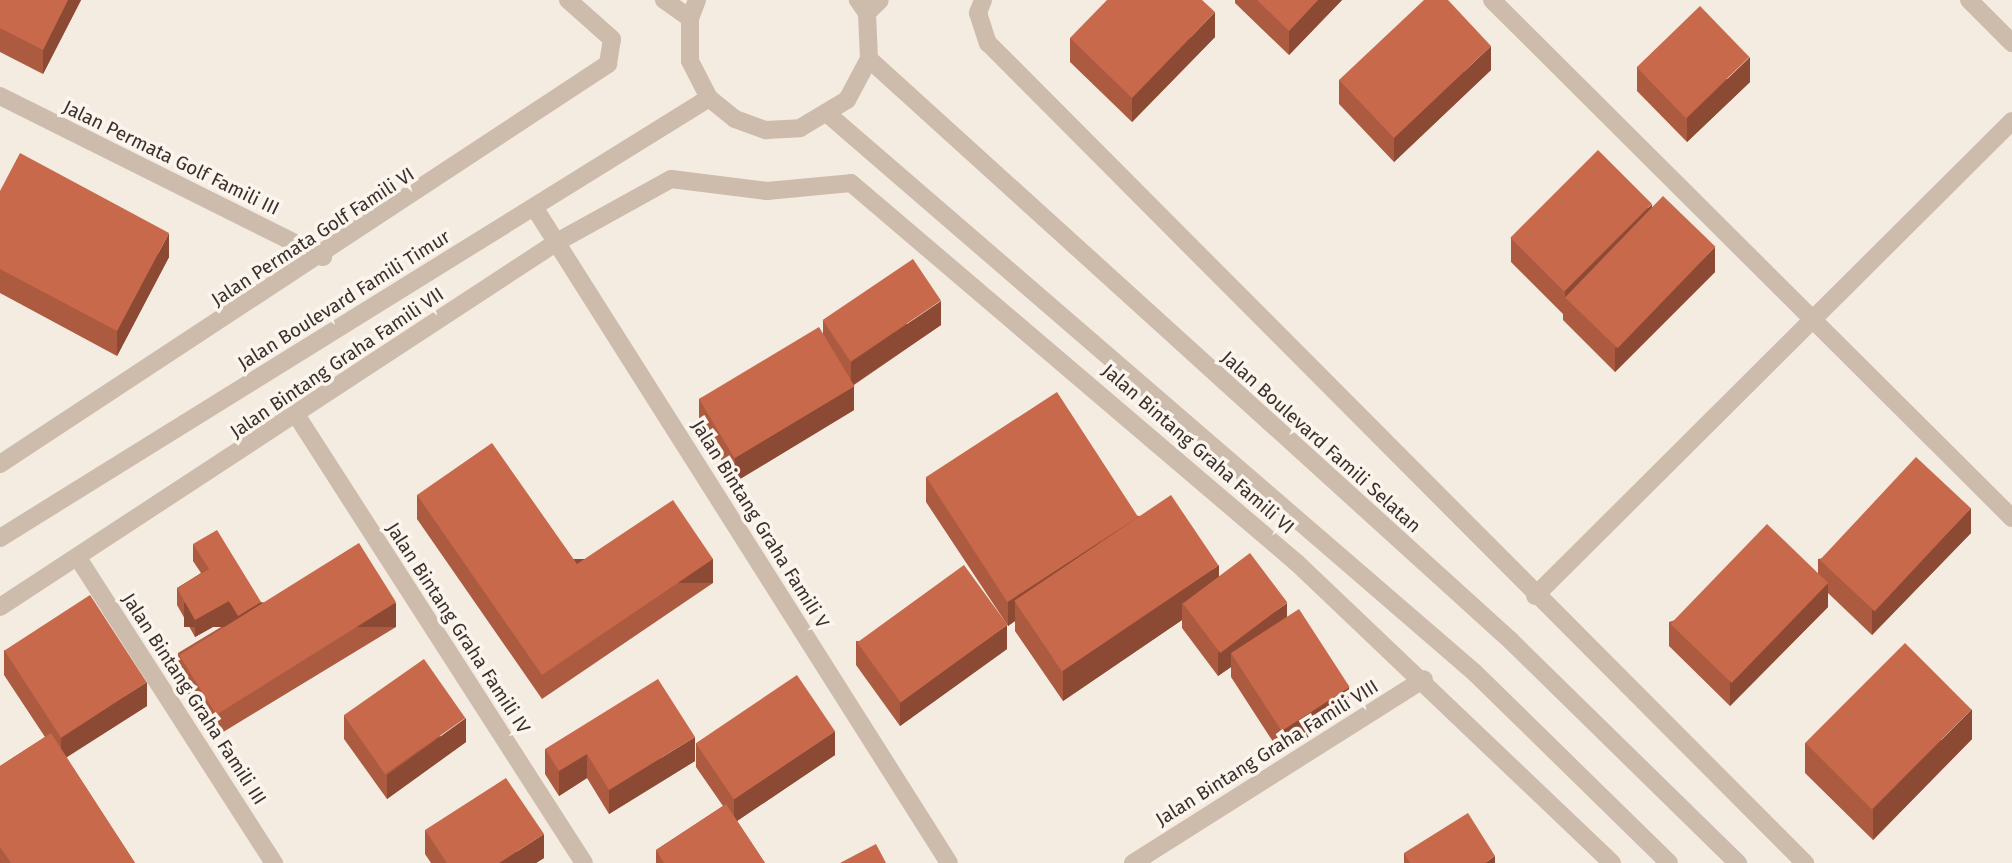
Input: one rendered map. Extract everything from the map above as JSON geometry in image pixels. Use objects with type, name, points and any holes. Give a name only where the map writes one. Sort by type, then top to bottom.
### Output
[{"type":"street","name":"Jalan Permata Golf Famili VI","points":[[0,464],[323,257],[608,64],[614,47],[602,24],[568,0]]},
{"type":"street","points":[[664,0],[690,18]]},
{"type":"street","points":[[697,0],[690,18],[690,61],[709,98],[735,119],[766,130],[800,128],[830,116],[854,91],[869,59],[863,7],[880,0]]},
{"type":"street","points":[[983,0],[978,13],[988,43],[1535,596],[1805,863]]},
{"type":"street","points":[[1492,0],[2012,518]]},
{"type":"street","points":[[1969,0],[2012,43]]},
{"type":"street","name":"Jalan Boulevard Famili Selatan","points":[[869,59],[1511,641],[1738,863]]},
{"type":"street","name":"Jalan Permata Golf Famili III","points":[[0,96],[323,257]]},
{"type":"street","name":"Jalan Boulevard Famili Timur","points":[[0,538],[709,98]]},
{"type":"street","points":[[830,116],[1474,672],[1669,863]]},
{"type":"street","points":[[1535,596],[2012,121]]},
{"type":"street","name":"Jalan Bintang Graha Famili VII","points":[[0,607],[297,416],[557,242],[671,179],[706,179]]},
{"type":"street","name":"Jalan Bintang Graha Famili VI","points":[[706,179],[767,191],[836,183],[866,191],[1424,679],[1612,863]]},
{"type":"street","name":"Jalan Bintang Graha Famili V","points":[[534,207],[949,863]]},
{"type":"street","name":"Jalan Bintang Graha Famili IV","points":[[297,416],[584,863]]},
{"type":"street","name":"Jalan Bintang Graha Famili III","points":[[78,558],[274,863]]},
{"type":"street","name":"Jalan Bintang Graha Famili VIII","points":[[1133,863],[1424,679]]},
{"type":"building","points":[[0,0],[68,0],[43,50],[0,28]]},
{"type":"building","points":[[1107,0],[1202,0],[1215,12],[1132,98],[1070,38]]},
{"type":"building","points":[[1257,0],[1318,0],[1289,31]]},
{"type":"building","points":[[1424,0],[1448,0],[1491,46],[1394,138],[1339,80]]},
{"type":"building","points":[[1700,6],[1749,57],[1686,118],[1637,67]]},
{"type":"building","points":[[1598,150],[1652,204],[1564,291],[1510,238]]},
{"type":"building","points":[[20,153],[169,233],[117,331],[0,269],[0,191]]},
{"type":"building","points":[[1663,196],[1716,247],[1618,348],[1565,297]]},
{"type":"building","points":[[913,259],[941,300],[851,361],[823,320]]},
{"type":"building","points":[[819,327],[855,386],[735,458],[699,399]]},
{"type":"building","points":[[1057,392],[1138,517],[1007,602],[926,477]]},
{"type":"building","points":[[492,443],[577,564],[673,500],[713,559],[542,675],[417,495]]},
{"type":"building","points":[[1916,457],[1971,508],[1875,611],[1820,560]]},
{"type":"building","points":[[1171,495],[1219,565],[1062,671],[1014,601]]},
{"type":"building","points":[[1767,524],[1828,583],[1732,683],[1670,624]]},
{"type":"building","points":[[217,530],[261,602],[238,616],[229,601],[195,620],[177,588],[209,569],[193,544]]},
{"type":"building","points":[[359,543],[396,602],[216,715],[179,655]]},
{"type":"building","points":[[1250,553],[1287,603],[1220,653],[1183,604]]},
{"type":"building","points":[[964,565],[1007,625],[901,702],[857,643]]},
{"type":"building","points":[[90,595],[147,682],[61,738],[4,651]]},
{"type":"building","points":[[1299,609],[1350,687],[1282,731],[1231,653]]},
{"type":"building","points":[[1905,643],[1971,709],[1872,809],[1805,743]]},
{"type":"building","points":[[424,659],[465,718],[385,774],[344,715]]},
{"type":"building","points":[[797,675],[835,731],[734,800],[696,743]]},
{"type":"building","points":[[658,679],[695,737],[609,790],[587,754],[559,771],[545,749]]},
{"type":"building","points":[[51,733],[135,863],[11,863],[0,847],[0,766]]},
{"type":"building","points":[[506,778],[544,834],[499,863],[447,863],[425,830]]},
{"type":"building","points":[[726,804],[765,863],[664,863],[656,850]]},
{"type":"building","points":[[1468,813],[1495,856],[1485,863],[1410,863],[1404,853]]},
{"type":"building","points":[[876,844],[886,863],[840,863]]}]
